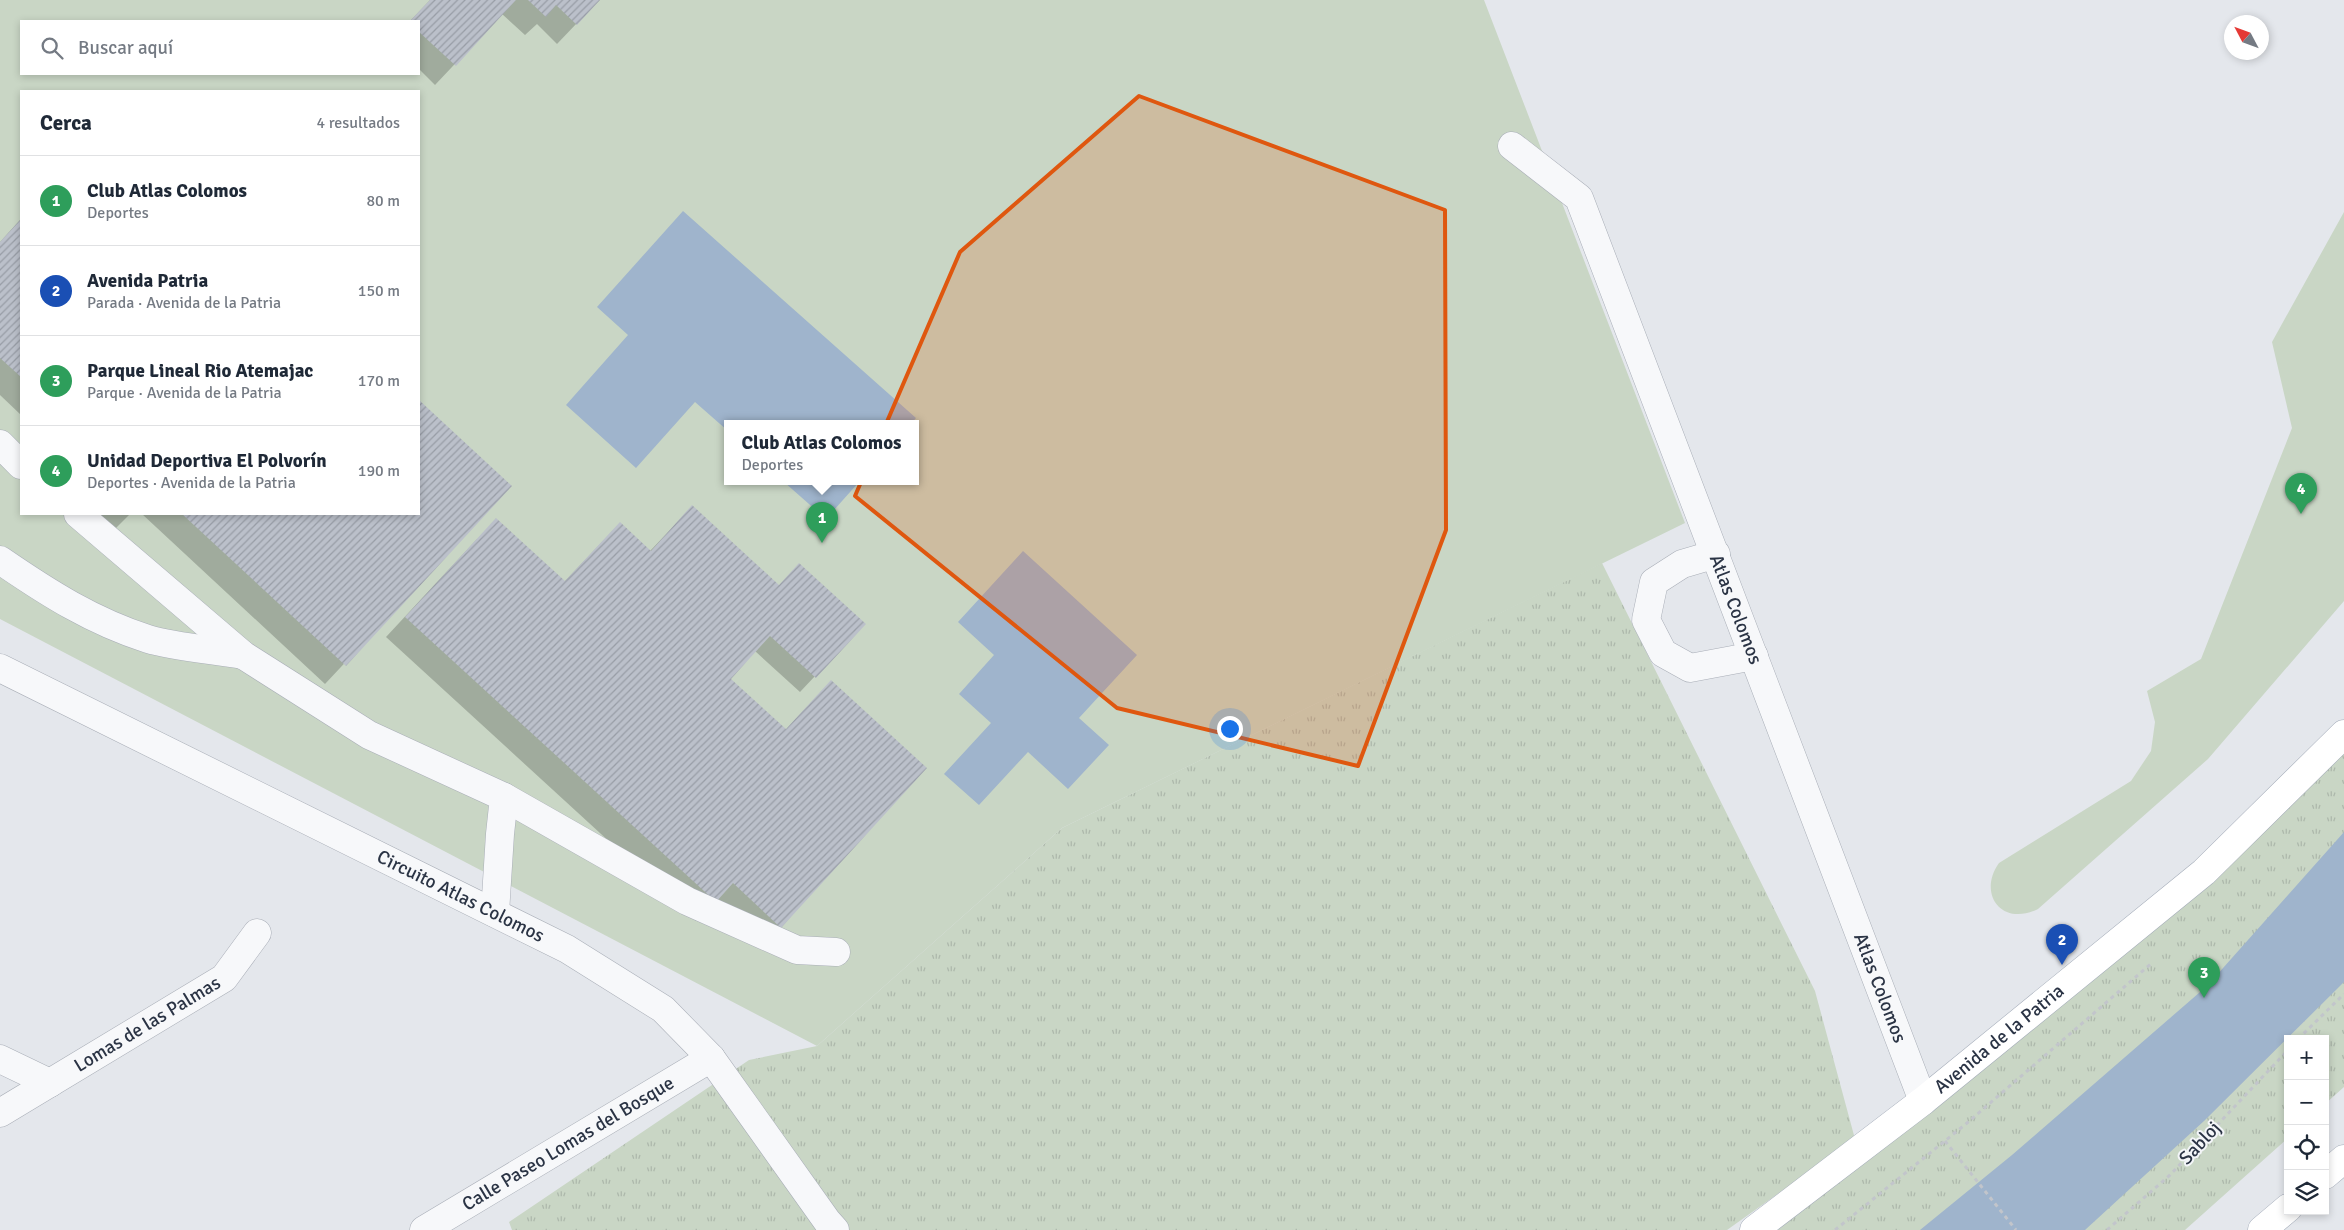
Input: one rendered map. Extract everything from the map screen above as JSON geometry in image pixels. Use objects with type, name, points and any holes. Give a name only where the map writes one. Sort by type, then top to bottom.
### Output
[{"type":"main road","name":"Avenida de la Patria","points":[[1754,1230],[1923,1101],[2204,872],[2344,734]]},
{"type":"main road","points":[[2329,1172],[2344,1159]]},
{"type":"main road","points":[[2262,1230],[2284,1211]]},
{"type":"street","name":"Atlas Colomos","points":[[1512,146],[1579,198],[1923,1101]]},
{"type":"street","points":[[0,444],[20,464]]},
{"type":"street","points":[[79,515],[243,655],[369,735],[504,797],[687,901],[798,950],[836,952]]},
{"type":"street","points":[[1716,554],[1682,564],[1654,582],[1646,620],[1663,653],[1690,668],[1754,656]]},
{"type":"street","points":[[0,560],[53,597],[100,621],[150,640],[243,655]]},
{"type":"street","name":"Circuito Atlas Colomos","points":[[0,668],[567,949],[664,1010],[711,1058],[827,1222],[835,1230]]},
{"type":"street","points":[[495,913],[504,797]]},
{"type":"street","name":"Lomas de las Palmas","points":[[0,1113],[224,978],[256,934]]},
{"type":"street","name":"Calle Paseo Lomas del Bosque","points":[[424,1230],[711,1058]]},
{"type":"street","points":[[0,1059],[50,1083]]},
{"type":"path","points":[[1835,1230],[1945,1141],[2159,956]]},
{"type":"path","points":[[2302,1035],[2344,994]]},
{"type":"path","name":"Sabloj","points":[[2107,1230],[2170,1175],[2284,1054]]},
{"type":"path","points":[[1945,1141],[2016,1230]]},
{"type":"highlighted area","points":[[1139,96],[1445,210],[1446,530],[1358,766],[1117,708],[855,496],[960,252]]},
{"type":"green space","points":[[0,0],[1484,0],[1685,523],[1062,828],[817,1046],[0,619]]},
{"type":"green space","points":[[2344,212],[2344,601],[2208,759],[2038,909],[2014,914],[2004,911],[1992,896],[1993,875],[1999,863],[2131,781],[2151,751],[2155,722],[2147,691],[2201,659],[2292,428],[2272,342]]},
{"type":"green space","points":[[1602,563],[1815,991],[1855,1139],[1727,1230],[512,1230],[509,1222],[749,1060],[817,1046],[1062,828]]},
{"type":"green space","points":[[2344,745],[2344,1087],[2329,1100],[2329,1035],[2284,1035],[2284,1142],[2185,1230],[1778,1230],[1895,1133]]},
{"type":"water","points":[[683,211],[916,418],[914,420],[724,420],[724,427],[695,402],[636,468],[566,405],[628,335],[597,307]]},
{"type":"water","points":[[787,485],[856,485],[826,519]]},
{"type":"water","points":[[1023,551],[1137,655],[1079,718],[1109,745],[1068,789],[1028,752],[979,805],[944,774],[991,723],[959,694],[994,655],[958,622]]},
{"type":"water","points":[[2344,832],[2344,982],[2291,1035],[2284,1035],[2284,1042],[2204,1121],[2085,1230],[1920,1230],[2012,1155],[2207,986]]},
{"type":"building","points":[[430,0],[516,0],[456,66],[420,33],[420,20],[411,20]]},
{"type":"building","points":[[528,0],[600,0],[577,25],[556,5],[546,17]]},
{"type":"building","points":[[20,220],[20,376],[0,358],[0,242]]},
{"type":"building","points":[[420,401],[512,486],[346,666],[183,515],[420,515]]},
{"type":"building","points":[[692,505],[779,585],[799,563],[866,624],[816,678],[770,636],[731,679],[786,729],[831,680],[927,768],[781,928],[733,883],[716,902],[405,617],[496,518],[565,581],[620,522],[651,551]]},
{"type":"place","name":"Unidad Deportiva El Polvorín","points":[[2301,514]]},
{"type":"place","name":"Club Atlas Colomos","points":[[822,543]]},
{"type":"place","name":"Avenida Patria","points":[[2062,965]]},
{"type":"place","name":"Parque Lineal Rio Atemajac","points":[[2204,998]]}]
